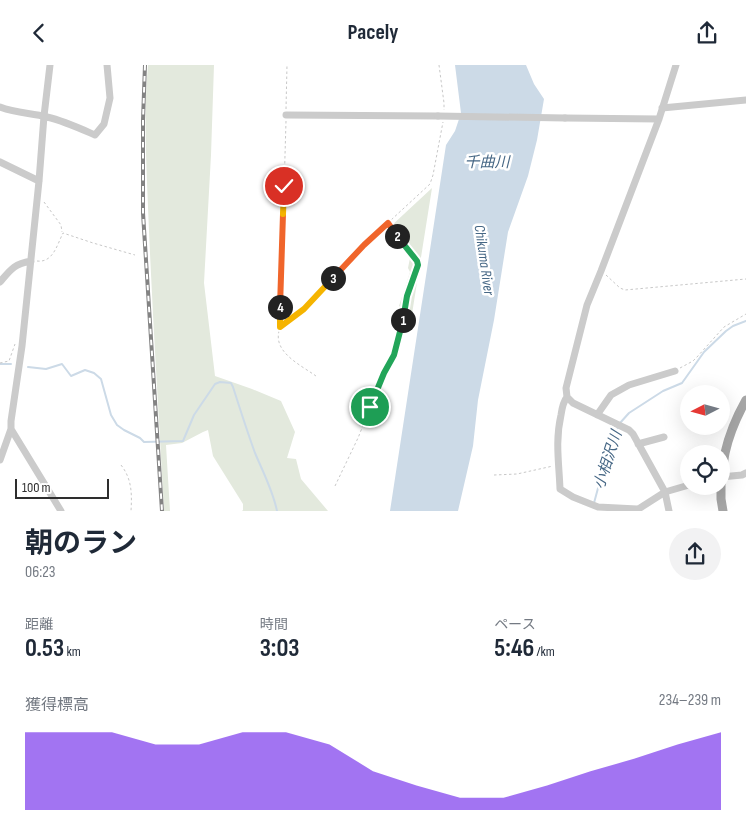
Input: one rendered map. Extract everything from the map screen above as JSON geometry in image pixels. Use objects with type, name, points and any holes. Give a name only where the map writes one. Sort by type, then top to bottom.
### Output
[{"type":"main road","points":[[727,445],[740,410],[746,400]]},
{"type":"main road","points":[[721,495],[723,511]]},
{"type":"street","points":[[50,65],[44,116],[40,181],[22,346],[11,421],[12,429],[61,511]]},
{"type":"street","points":[[0,107],[9,111],[64,121],[95,135],[104,124],[110,98],[107,65]]},
{"type":"street","points":[[676,65],[658,119],[587,305],[566,388],[567,397],[558,428],[557,450],[560,489],[598,508],[637,509],[665,492],[680,488]]},
{"type":"street","points":[[662,108],[746,100]]},
{"type":"street","points":[[286,115],[658,119]]},
{"type":"street","points":[[0,162],[40,181]]},
{"type":"street","points":[[0,281],[14,267],[31,261]]},
{"type":"street","points":[[597,415],[611,395],[628,385],[675,371]]},
{"type":"street","points":[[567,397],[578,406],[633,433],[665,492],[669,511]]},
{"type":"street","points":[[0,460],[12,429]]},
{"type":"street","points":[[638,444],[664,437]]},
{"type":"street","points":[[730,479],[746,473]]},
{"type":"path","points":[[287,65],[280,327],[277,334],[278,343],[284,353],[316,376]]},
{"type":"path","points":[[280,327],[304,309],[364,245],[430,184],[444,103],[439,65]]},
{"type":"path","points":[[31,261],[43,262],[51,258],[62,233],[61,225],[38,197]]},
{"type":"path","points":[[335,486],[358,438],[384,373],[394,355],[407,296],[418,265],[417,261],[388,223]]},
{"type":"path","points":[[62,233],[135,255]]},
{"type":"path","points":[[601,271],[620,288],[625,290],[746,279]]},
{"type":"path","points":[[675,371],[693,361],[724,327],[746,314]]},
{"type":"path","points":[[0,363],[9,361],[15,344]]},
{"type":"path","points":[[121,465],[126,471],[132,492],[130,511]]},
{"type":"path","points":[[494,475],[517,474],[558,465]]},
{"type":"shaded area","points":[[148,65],[214,65],[204,283],[215,376],[281,401],[295,432],[287,458],[296,459],[301,479],[328,511],[242,511],[243,504],[213,456],[208,430],[182,443],[166,445],[170,511],[164,511],[146,169]]},
{"type":"shaded area","points":[[432,188],[412,314],[399,306],[410,272],[408,268],[411,253],[390,227]]},
{"type":"water","name":"千曲川","points":[[455,65],[526,65],[534,84],[544,99],[528,176],[508,232],[494,320],[478,400],[473,446],[458,511],[390,511],[446,145],[455,131],[461,113]]},
{"type":"waterway","name":"小相沢川","points":[[620,423],[629,413],[663,391],[682,383],[704,352],[726,331],[746,321]]},
{"type":"waterway","points":[[0,364],[11,364]]},
{"type":"waterway","points":[[28,367],[46,369],[62,364],[71,376],[85,370],[94,373],[101,379],[111,415],[117,425],[144,442],[183,441],[194,415],[215,384],[220,382],[231,383],[277,511]]},
{"type":"waterway","name":"小相沢川","points":[[594,503],[604,466],[618,427]]},
{"type":"railway","points":[[145,65],[143,213],[162,511]]},
{"type":"route","points":[[284,186],[280,327],[304,309],[364,245],[388,223],[417,261],[418,265],[407,296],[394,355],[384,373],[370,407]]},
{"type":"water label","name":"Chikuma River","points":[[484,260]]}]
